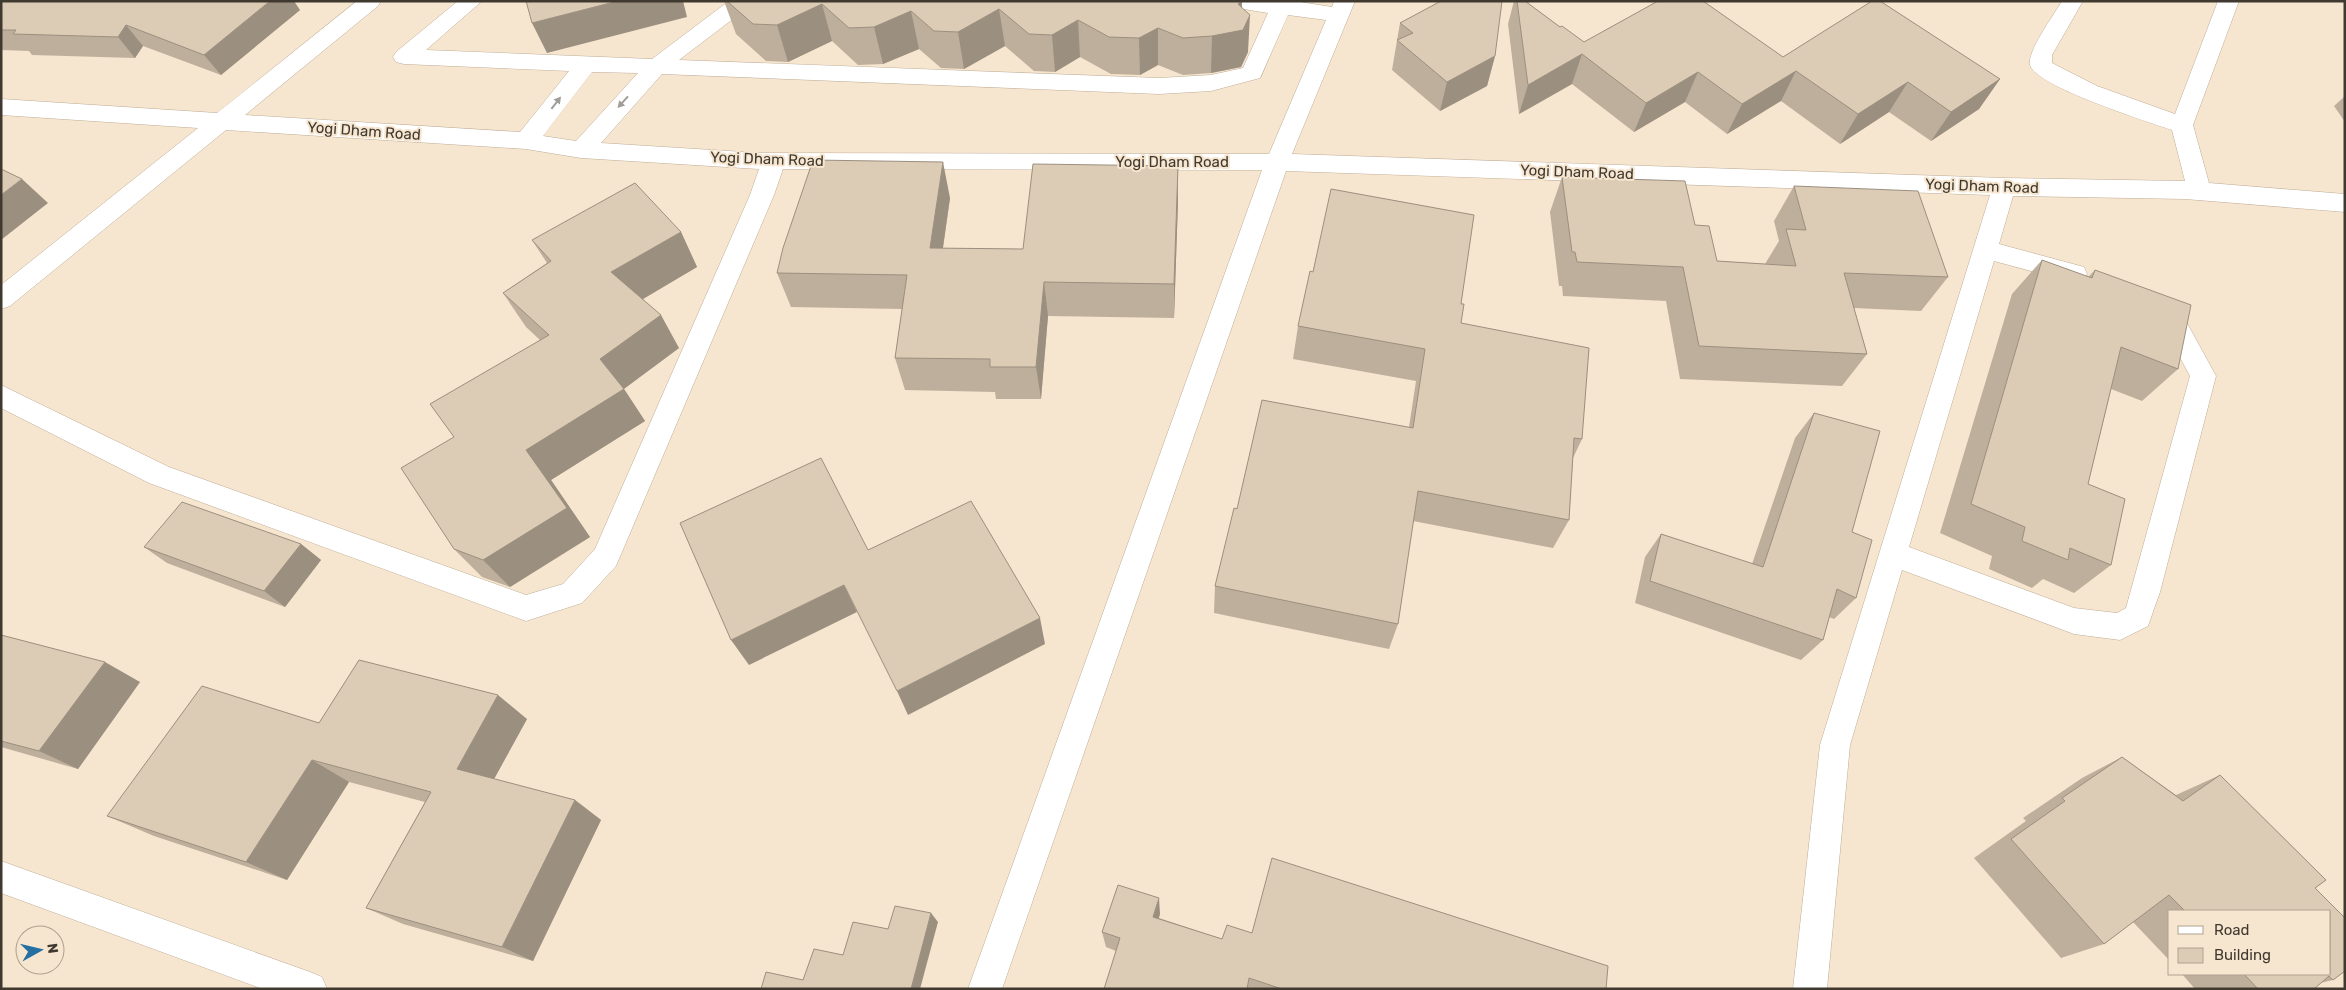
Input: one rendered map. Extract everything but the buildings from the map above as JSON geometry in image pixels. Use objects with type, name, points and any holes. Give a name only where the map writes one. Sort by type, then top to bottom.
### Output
[{"type":"street","points":[[1,299],[371,1]]},
{"type":"street","points":[[472,1],[404,57],[1159,86],[1211,83],[1252,73],[1283,4]]},
{"type":"street","points":[[581,150],[657,66],[743,1]]},
{"type":"street","points":[[985,989],[1276,162],[1343,8],[1232,1]]},
{"type":"street","points":[[2073,1],[2041,55],[2041,66],[2051,74],[2094,92],[2182,125]]},
{"type":"street","points":[[2199,192],[2182,125],[2229,1]]},
{"type":"street","points":[[526,141],[586,64]]},
{"type":"street","name":"Yogi Dham Road","points":[[1,107],[526,141],[581,150],[774,161],[1276,162],[2199,192],[2345,203]]},
{"type":"street","points":[[1,396],[159,475],[526,608],[572,594],[606,557],[762,195],[774,161]]},
{"type":"street","points":[[1810,989],[1835,745],[2004,186]]},
{"type":"street","points":[[1985,250],[2074,274],[2100,284]]},
{"type":"street","points":[[1893,554],[2074,621],[2120,627],[2138,617],[2203,376],[2178,330],[2130,310]]},
{"type":"street","points":[[1,877],[310,989]]}]
